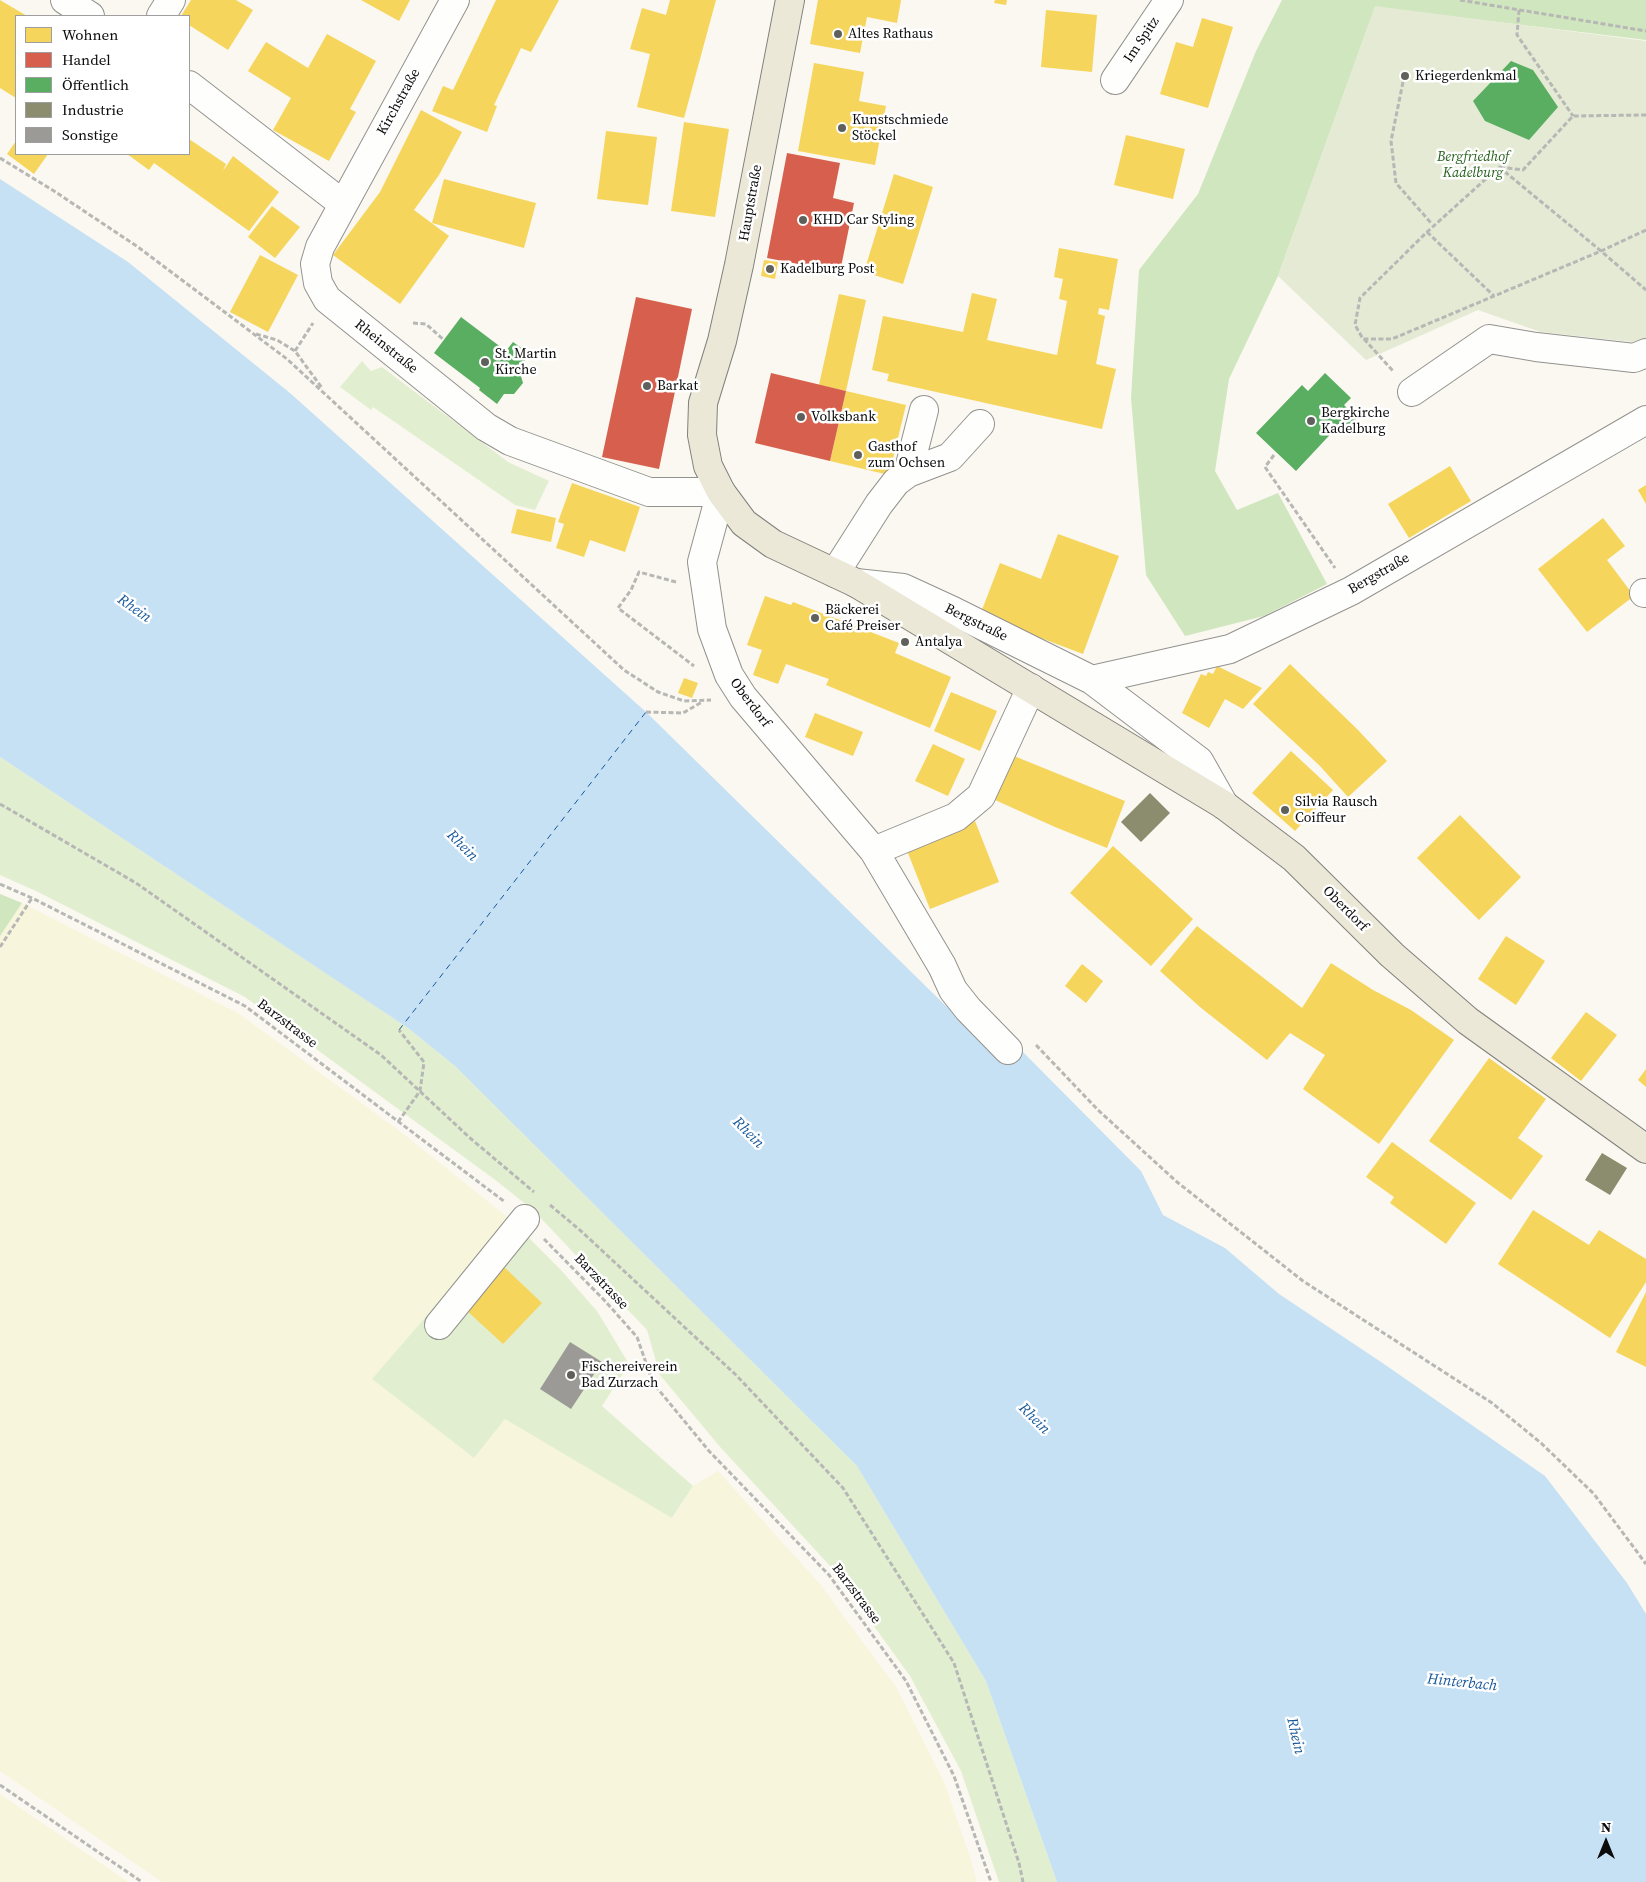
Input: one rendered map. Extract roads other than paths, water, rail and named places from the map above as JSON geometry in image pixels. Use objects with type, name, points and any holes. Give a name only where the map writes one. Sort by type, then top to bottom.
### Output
[{"type":"main road","name":"Hauptstraße","points":[[703,403],[722,341],[740,265],[790,0]]},
{"type":"main road","name":"Oberdorf","points":[[703,403],[702,435],[708,466],[721,492],[744,523],[773,544],[845,578],[1224,805],[1294,858],[1392,955],[1468,1020],[1646,1149]]},
{"type":"street","points":[[65,0],[88,15]]},
{"type":"street","points":[[162,15],[171,0]]},
{"type":"street","name":"Kirchstraße","points":[[343,204],[455,0]]},
{"type":"street","name":"Im Spitz","points":[[1115,80],[1169,0]]},
{"type":"street","points":[[190,86],[343,204]]},
{"type":"street","name":"Rheinstraße","points":[[343,204],[320,247],[315,264],[318,283],[327,299],[486,427],[510,441],[649,492],[721,492]]},
{"type":"street","points":[[1412,392],[1489,339],[1536,347],[1634,358],[1646,353]]},
{"type":"street","points":[[908,473],[924,410]]},
{"type":"street","name":"Bergstraße","points":[[1092,680],[1230,649],[1351,591],[1646,420]]},
{"type":"street","points":[[845,578],[880,504],[896,482],[908,473],[950,457],[980,424]]},
{"type":"street","name":"Oberdorf","points":[[721,492],[702,562],[712,629],[736,686],[874,851],[942,966],[953,990],[968,1009],[1019,1044]]},
{"type":"street","name":"Bergstraße","points":[[845,578],[903,588],[1092,680],[1199,762],[1224,805]]},
{"type":"street","points":[[874,851],[956,817],[980,796],[1031,688]]},
{"type":"street","points":[[439,1325],[525,1219]]},
{"type":"water","points":[[0,179],[128,262],[290,393],[646,712],[997,1056],[1017,1046],[1141,1171],[1163,1215],[1225,1248],[1279,1294],[1384,1364],[1545,1476],[1627,1583],[1646,1614],[1646,1882],[1057,1882],[986,1681],[857,1466],[455,1066],[408,1028],[0,757]]},
{"type":"place","name":"Altes Rathaus","points":[[838,34]]},
{"type":"place","name":"Kriegerdenkmal","points":[[1405,76]]},
{"type":"place","name":"Kunstschmiede Stöckel","points":[[842,128]]},
{"type":"place","name":"KHD Car Styling","points":[[803,220]]},
{"type":"place","name":"Kadelburg Post","points":[[770,269]]},
{"type":"place","name":"St. Martin Kirche","points":[[485,362]]},
{"type":"place","name":"Barkat","points":[[647,386]]},
{"type":"place","name":"Volksbank","points":[[801,417]]},
{"type":"place","name":"Bergkirche Kadelburg","points":[[1311,421]]},
{"type":"place","name":"Gasthof zum Ochsen","points":[[858,455]]},
{"type":"place","name":"Bäckerei Café Preiser","points":[[815,618]]},
{"type":"place","name":"Antalya","points":[[905,642]]},
{"type":"place","name":"Silvia Rausch Coiffeur","points":[[1285,810]]},
{"type":"place","name":"Fischereiverein Bad Zurzach","points":[[571,1375]]},
{"type":"park label","name":"Bergfriedhof Kadelburg","points":[[1473,166]]},
{"type":"water label","name":"Rhein","points":[[134,609]]},
{"type":"water label","name":"Rhein","points":[[462,846]]},
{"type":"water label","name":"Rhein","points":[[748,1133]]},
{"type":"water label","name":"Rhein","points":[[1034,1419]]},
{"type":"water label","name":"Hinterbach","points":[[1462,1683]]},
{"type":"water label","name":"Rhein","points":[[1295,1736]]}]
